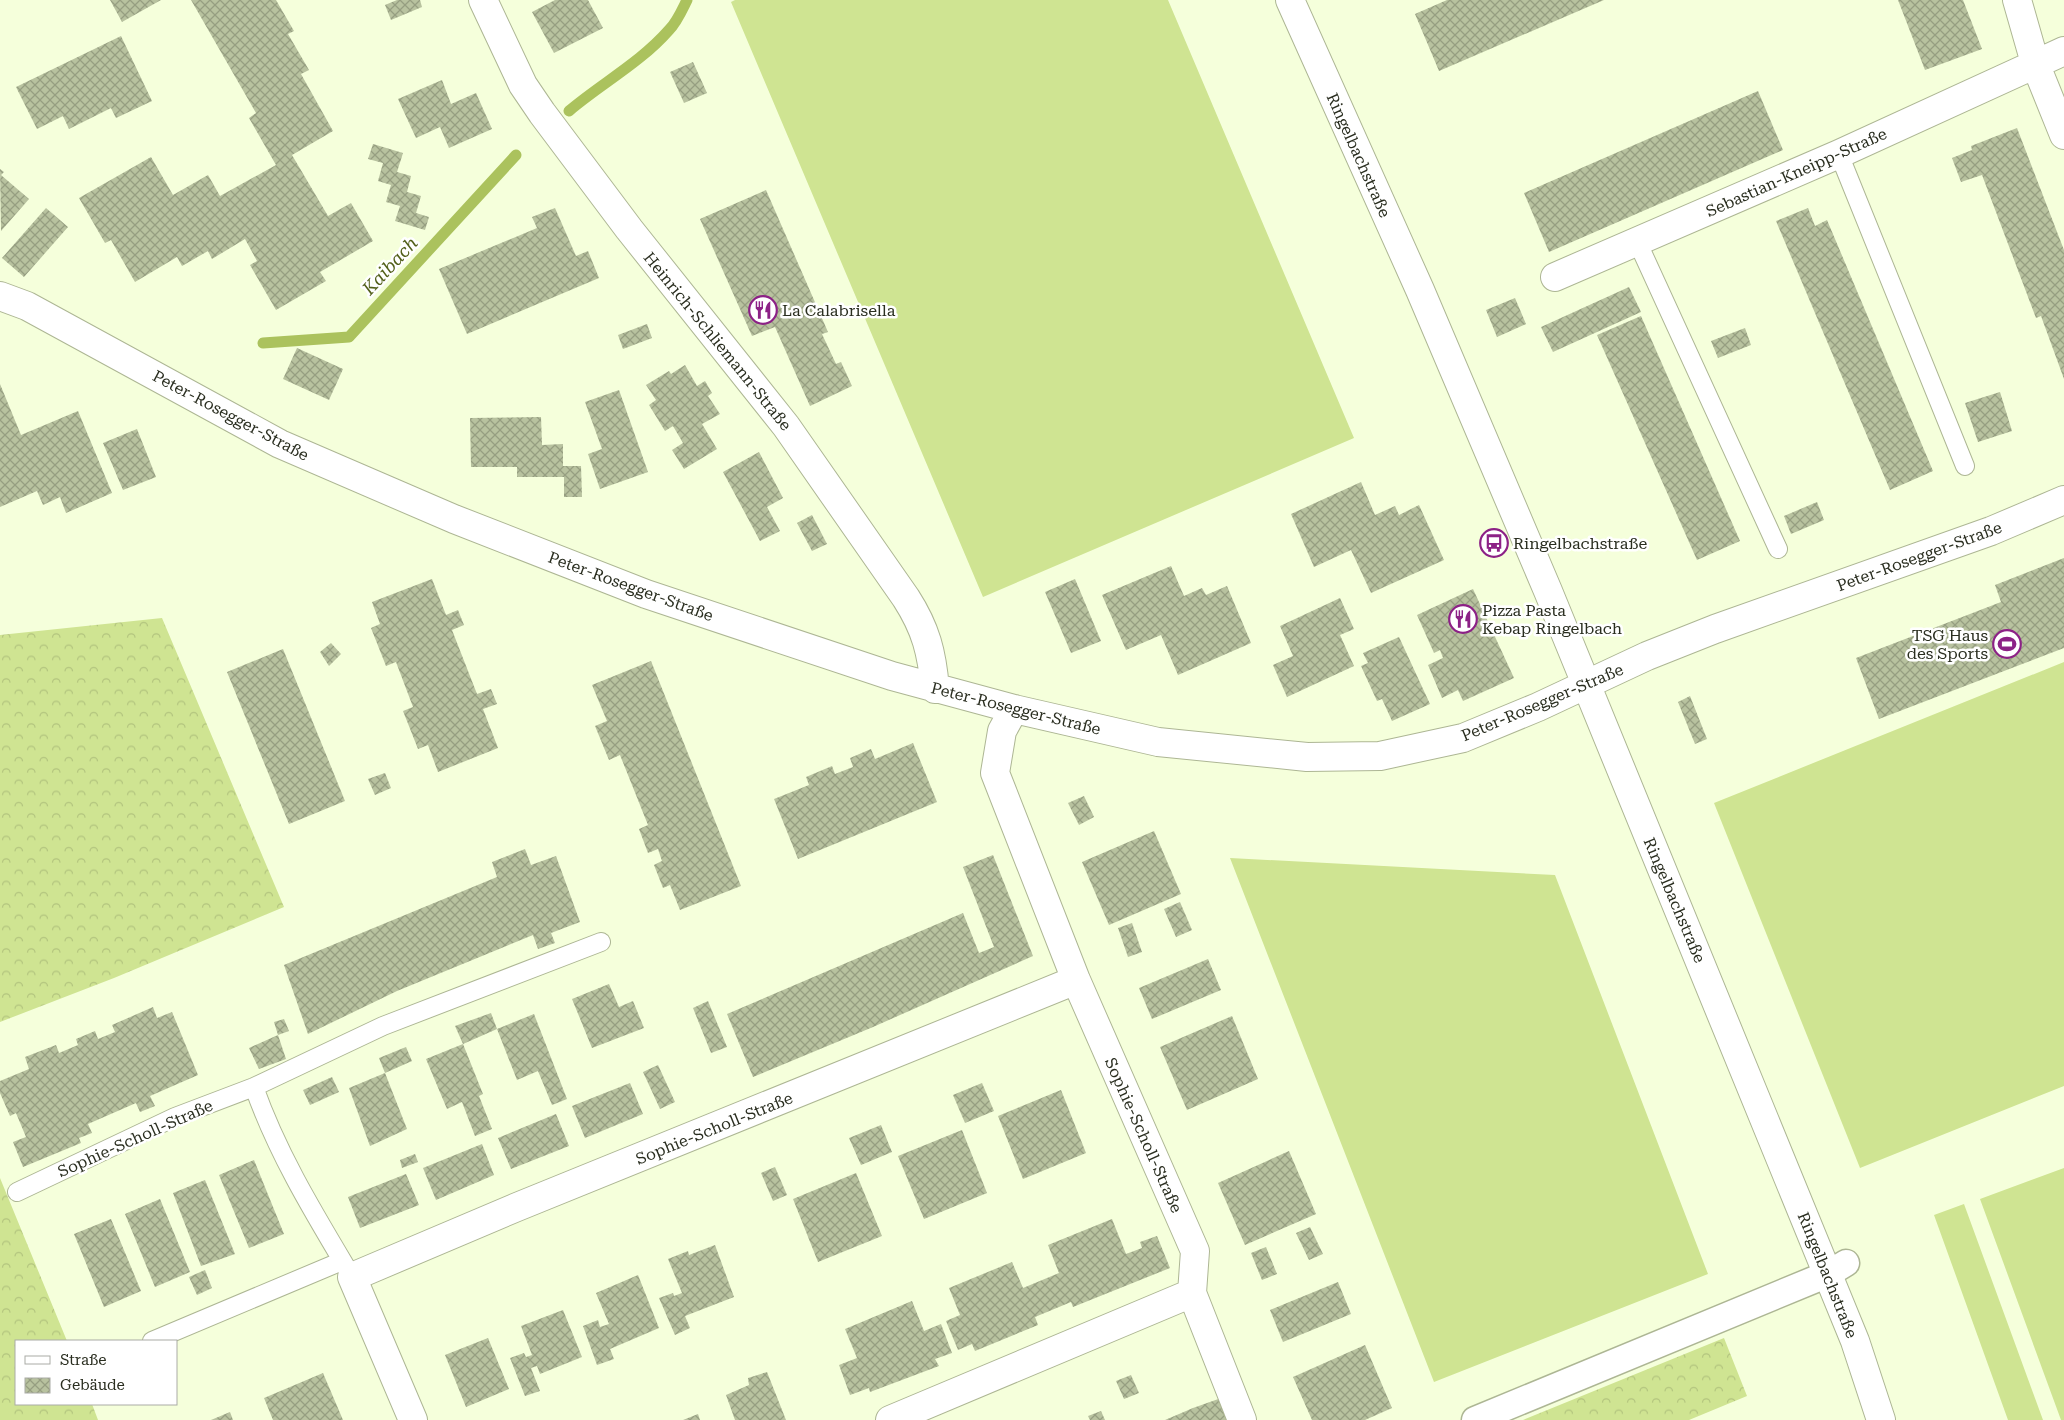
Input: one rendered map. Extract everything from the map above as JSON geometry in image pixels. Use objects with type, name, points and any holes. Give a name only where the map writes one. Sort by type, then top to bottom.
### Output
[{"type":"street","name":"Heinrich-Schliemann-Straße","points":[[483,0],[520,78],[542,113],[646,252],[786,426],[906,598],[917,615],[931,649],[935,689]]},
{"type":"street","name":"Ringelbachstraße","points":[[1290,0],[1420,290],[1586,684],[1837,1268],[1855,1341],[1881,1420]]},
{"type":"street","points":[[2017,0],[2035,63],[2064,134]]},
{"type":"street","name":"Sebastian-Kneipp-Straße","points":[[1556,277],[1839,154],[2064,51]]},
{"type":"street","name":"Peter-Rosegger-Straße","points":[[0,296],[27,306],[280,444],[454,519],[646,594],[935,689],[1014,709],[1158,742],[1307,757],[1380,756],[1463,738],[1715,629],[1991,531],[2064,500]]},
{"type":"street","name":"Sophie-Scholl-Straße","points":[[1014,709],[1002,731],[995,773],[1076,980],[1194,1251],[1192,1293],[1242,1420]]},
{"type":"street","name":"Sophie-Scholl-Straße","points":[[347,1269],[517,1207],[1076,980]]},
{"type":"street","points":[[1475,1420],[1837,1268]]},
{"type":"street","points":[[347,1269],[408,1418]]},
{"type":"street","points":[[890,1420],[1192,1293]]},
{"type":"lane","points":[[1839,154],[1965,466]]},
{"type":"lane","points":[[1638,241],[1778,549]]},
{"type":"lane","name":"Sophie-Scholl-Straße","points":[[17,1192],[175,1117],[254,1087],[383,1026],[601,942]]},
{"type":"lane","points":[[254,1087],[268,1126],[301,1194],[347,1269]]},
{"type":"lane","name":"Sophie-Scholl-Straße","points":[[155,1340],[347,1269]]},
{"type":"green space","points":[[735,0],[1168,0],[1354,438],[983,597],[731,2]]},
{"type":"green space","points":[[162,618],[284,907],[114,978],[0,1022],[0,635]]},
{"type":"green space","points":[[2064,662],[2064,1086],[1860,1168],[1714,803]]},
{"type":"green space","points":[[1230,858],[1555,875],[1708,1274],[1434,1382]]},
{"type":"green space","points":[[2064,1168],[2064,1420],[2061,1420],[1980,1199]]},
{"type":"green space","points":[[0,1178],[67,1340],[15,1340],[15,1405],[92,1405],[98,1420],[0,1420]]},
{"type":"green space","points":[[1964,1204],[2043,1420],[2008,1420],[1934,1215]]},
{"type":"green space","points":[[1724,1338],[1747,1396],[1689,1420],[1523,1420]]},
{"type":"building","points":[[110,0],[161,0],[122,22]]},
{"type":"building","points":[[191,0],[276,0],[294,31],[288,34],[309,70],[301,74],[333,131],[292,155],[328,216],[351,203],[373,241],[320,272],[326,281],[276,310],[250,265],[257,261],[245,239],[212,259],[208,251],[182,266],[177,257],[135,282],[111,240],[105,243],[79,198],[151,157],[173,195],[208,175],[220,196],[276,165],[249,118],[256,113]]},
{"type":"building","points":[[397,0],[420,0],[422,7],[391,20],[385,5]]},
{"type":"building","points":[[555,0],[588,0],[603,28],[554,53],[532,12]]},
{"type":"building","points":[[1447,0],[1604,0],[1439,71],[1415,14]]},
{"type":"building","points":[[1898,0],[1963,0],[1982,49],[1925,70]]},
{"type":"building","points":[[121,36],[152,101],[116,118],[111,108],[69,129],[63,116],[37,129],[16,87]]},
{"type":"building","points":[[693,62],[707,93],[684,103],[670,72]]},
{"type":"building","points":[[442,80],[451,104],[476,93],[492,129],[449,148],[440,127],[416,138],[398,99]]},
{"type":"building","points":[[1758,91],[1783,150],[1549,252],[1524,193]]},
{"type":"building","points":[[2017,128],[2064,250],[2064,379],[2041,316],[2036,318],[1982,175],[1961,182],[1952,158],[1972,150],[1971,146]]},
{"type":"building","points":[[373,144],[403,153],[397,172],[411,176],[407,192],[421,196],[416,213],[429,217],[425,230],[395,221],[400,206],[386,202],[391,185],[378,181],[383,163],[368,159]]},
{"type":"building","points":[[0,169],[4,172],[1,175],[29,199],[1,231]]},
{"type":"building","points":[[766,190],[828,332],[822,334],[836,364],[841,362],[852,386],[810,406],[775,327],[752,336],[700,219]]},
{"type":"building","points":[[46,208],[68,227],[24,277],[2,258]]},
{"type":"building","points":[[555,208],[576,256],[588,251],[599,278],[467,334],[439,269],[537,228],[532,217]]},
{"type":"building","points":[[1808,208],[1815,226],[1827,220],[1933,471],[1890,490],[1776,221]]},
{"type":"building","points":[[1629,287],[1641,312],[1553,352],[1541,327]]},
{"type":"building","points":[[1515,298],[1526,324],[1497,337],[1486,310]]},
{"type":"building","points":[[1641,316],[1740,541],[1697,560],[1597,335]]},
{"type":"building","points":[[647,324],[652,338],[623,349],[618,335]]},
{"type":"building","points":[[1745,328],[1751,345],[1718,358],[1711,341]]},
{"type":"building","points":[[297,348],[343,369],[329,400],[283,379]]},
{"type":"building","points":[[685,365],[697,386],[705,381],[712,393],[708,396],[720,414],[702,424],[717,449],[684,469],[672,450],[683,443],[673,426],[665,431],[649,405],[656,400],[646,385],[669,371],[671,374]]},
{"type":"building","points":[[0,384],[21,435],[78,411],[112,493],[66,513],[60,497],[43,505],[37,491],[0,507]]},
{"type":"building","points":[[619,390],[648,472],[600,489],[588,454],[602,449],[585,402]]},
{"type":"building","points":[[2000,392],[2012,431],[1978,442],[1965,403]]},
{"type":"building","points":[[541,417],[542,445],[563,444],[563,466],[581,466],[582,497],[564,497],[564,477],[517,477],[517,467],[471,467],[470,418]]},
{"type":"building","points":[[137,429],[156,477],[123,490],[103,443]]},
{"type":"building","points":[[759,452],[783,498],[767,507],[780,531],[760,541],[723,472]]},
{"type":"building","points":[[1361,482],[1375,515],[1395,506],[1399,515],[1419,505],[1444,560],[1371,593],[1351,550],[1314,567],[1291,514]]},
{"type":"building","points":[[1817,502],[1824,520],[1791,534],[1784,516]]},
{"type":"building","points":[[812,515],[827,544],[812,551],[797,523]]},
{"type":"building","points":[[2064,558],[2064,648],[1879,719],[1856,658],[2001,602],[1995,585]]},
{"type":"building","points":[[1171,566],[1184,596],[1202,588],[1206,595],[1227,586],[1251,643],[1178,675],[1161,635],[1126,650],[1102,595]]},
{"type":"building","points":[[432,579],[446,615],[458,610],[464,625],[452,630],[477,694],[491,689],[497,704],[483,709],[498,748],[438,772],[428,745],[418,749],[403,711],[413,707],[396,662],[386,666],[371,628],[380,624],[372,602]]},
{"type":"building","points":[[1075,579],[1101,641],[1071,653],[1045,592]]},
{"type":"building","points":[[1473,589],[1514,678],[1463,701],[1458,690],[1442,698],[1428,665],[1443,658],[1440,650],[1434,653],[1417,615]]},
{"type":"building","points":[[1340,598],[1354,629],[1340,635],[1354,666],[1287,697],[1273,665],[1293,656],[1280,626]]},
{"type":"building","points":[[1399,637],[1430,704],[1392,721],[1382,699],[1377,701],[1361,666],[1368,663],[1363,653]]},
{"type":"building","points":[[331,643],[341,654],[329,666],[320,652]]},
{"type":"building","points":[[283,649],[345,801],[289,824],[227,672]]},
{"type":"building","points":[[651,661],[741,886],[680,910],[670,885],[663,888],[654,865],[662,861],[658,849],[648,853],[639,829],[648,825],[620,755],[609,760],[595,726],[607,721],[592,685]]},
{"type":"building","points":[[1690,696],[1707,739],[1695,744],[1678,702]]},
{"type":"building","points":[[913,743],[937,802],[798,859],[774,799],[809,785],[806,777],[832,766],[835,774],[853,767],[850,758],[871,749],[875,759]]},
{"type":"building","points":[[385,773],[391,788],[375,795],[368,779]]},
{"type":"building","points":[[1084,796],[1094,817],[1079,825],[1068,803]]},
{"type":"building","points":[[1154,831],[1181,894],[1109,925],[1082,862]]},
{"type":"building","points":[[525,849],[531,865],[556,856],[580,922],[551,933],[555,943],[538,949],[533,935],[397,991],[308,1034],[284,965],[497,877],[492,862]]},
{"type":"building","points":[[993,855],[1033,956],[873,1027],[753,1077],[727,1014],[963,913],[979,953],[994,947],[963,867]]},
{"type":"building","points":[[1180,902],[1192,930],[1176,937],[1164,909]]},
{"type":"building","points":[[1132,923],[1142,952],[1128,957],[1118,928]]},
{"type":"building","points":[[1208,959],[1221,990],[1152,1019],[1139,988]]},
{"type":"building","points":[[609,984],[619,1007],[633,1001],[644,1028],[592,1048],[572,999]]},
{"type":"building","points":[[708,1001],[727,1047],[711,1053],[693,1008]]},
{"type":"building","points":[[153,1007],[157,1018],[172,1012],[198,1075],[150,1096],[155,1106],[140,1112],[136,1103],[88,1124],[92,1133],[79,1138],[81,1143],[23,1167],[13,1142],[26,1137],[16,1113],[10,1116],[0,1093],[0,1081],[29,1069],[25,1057],[56,1045],[59,1053],[78,1045],[76,1039],[95,1031],[98,1039],[115,1032],[112,1025]]},
{"type":"building","points":[[491,1013],[497,1029],[463,1044],[455,1026]]},
{"type":"building","points":[[534,1014],[567,1099],[552,1105],[538,1071],[517,1080],[497,1029]]},
{"type":"building","points":[[1232,1016],[1258,1079],[1187,1110],[1160,1047]]},
{"type":"building","points":[[284,1019],[289,1031],[278,1035],[274,1022]]},
{"type":"building","points":[[278,1035],[286,1059],[259,1069],[249,1048]]},
{"type":"building","points":[[463,1044],[483,1094],[479,1096],[492,1129],[475,1136],[462,1102],[447,1109],[426,1059]]},
{"type":"building","points":[[406,1047],[412,1061],[385,1073],[379,1058]]},
{"type":"building","points":[[658,1065],[675,1102],[660,1109],[643,1072]]},
{"type":"building","points":[[385,1073],[407,1129],[370,1146],[349,1088]]},
{"type":"building","points":[[332,1077],[339,1092],[310,1105],[303,1090]]},
{"type":"building","points":[[630,1083],[643,1114],[585,1138],[572,1106]]},
{"type":"building","points":[[982,1083],[994,1111],[965,1123],[953,1095]]},
{"type":"building","points":[[1061,1090],[1086,1153],[1023,1179],[998,1116]]},
{"type":"building","points":[[556,1114],[569,1146],[511,1169],[498,1138]]},
{"type":"building","points":[[881,1125],[892,1152],[861,1165],[849,1138]]},
{"type":"building","points":[[962,1130],[987,1193],[924,1219],[898,1156]]},
{"type":"building","points":[[482,1144],[494,1175],[436,1200],[423,1168]]},
{"type":"building","points":[[1289,1151],[1316,1214],[1245,1245],[1218,1183]]},
{"type":"building","points":[[415,1154],[418,1162],[402,1168],[400,1160]]},
{"type":"building","points":[[254,1160],[284,1234],[249,1248],[219,1175]]},
{"type":"building","points":[[775,1167],[787,1195],[773,1201],[761,1173]]},
{"type":"building","points":[[856,1173],[882,1236],[818,1262],[793,1199]]},
{"type":"building","points":[[406,1174],[419,1205],[360,1228],[348,1197]]},
{"type":"building","points":[[205,1180],[235,1254],[201,1266],[173,1193]]},
{"type":"building","points":[[160,1199],[190,1272],[155,1287],[125,1214]]},
{"type":"building","points":[[111,1219],[141,1291],[104,1307],[74,1234]]},
{"type":"building","points":[[1112,1219],[1126,1254],[1142,1248],[1140,1242],[1157,1236],[1170,1268],[1073,1307],[1071,1302],[1035,1317],[1038,1325],[975,1351],[972,1344],[958,1350],[946,1321],[960,1315],[949,1288],[1012,1262],[1023,1288],[1059,1273],[1048,1245]]},
{"type":"building","points":[[1310,1227],[1323,1254],[1309,1260],[1296,1233]]},
{"type":"building","points":[[715,1245],[734,1297],[685,1316],[690,1328],[675,1335],[659,1298],[673,1293],[674,1296],[682,1293],[668,1259],[688,1251],[689,1255]]},
{"type":"building","points":[[1266,1247],[1277,1274],[1262,1280],[1251,1253]]},
{"type":"building","points":[[205,1270],[212,1288],[197,1295],[189,1277]]},
{"type":"building","points":[[638,1275],[659,1328],[610,1349],[614,1359],[597,1365],[583,1326],[598,1320],[600,1327],[609,1324],[596,1293]]},
{"type":"building","points":[[1338,1282],[1351,1314],[1283,1342],[1270,1310]]},
{"type":"building","points":[[912,1301],[924,1331],[941,1324],[952,1353],[935,1359],[939,1366],[870,1392],[869,1388],[850,1395],[839,1365],[857,1358],[845,1329]]},
{"type":"building","points":[[563,1310],[582,1357],[540,1374],[537,1366],[531,1368],[540,1391],[525,1396],[510,1358],[524,1353],[526,1357],[532,1355],[521,1326]]},
{"type":"building","points":[[488,1338],[509,1389],[466,1407],[445,1355]]},
{"type":"building","points":[[1365,1345],[1392,1408],[1365,1420],[1312,1420],[1293,1377]]},
{"type":"building","points":[[767,1372],[786,1420],[735,1420],[726,1395],[749,1385],[748,1378]]},
{"type":"building","points":[[323,1373],[343,1420],[273,1420],[264,1398]]},
{"type":"building","points":[[1131,1375],[1139,1393],[1124,1399],[1116,1381]]},
{"type":"building","points":[[1224,1397],[1228,1420],[1165,1420],[1193,1408]]},
{"type":"building","points":[[1101,1411],[1105,1420],[1090,1420],[1088,1416]]},
{"type":"building","points":[[230,1412],[233,1420],[211,1420]]},
{"type":"building","points":[[698,1414],[700,1420],[683,1420]]},
{"type":"waterway","name":"Kaibach","points":[[569,111],[658,42],[679,16],[687,0]]},
{"type":"waterway","name":"Kaibach","points":[[263,343],[349,337],[516,155]]},
{"type":"place","name":"La Calabrisella","points":[[763,310]]},
{"type":"place","name":"Ringelbachstraße","points":[[1494,543]]},
{"type":"place","name":"Pizza Pasta Kebap Ringelbach","points":[[1463,619]]},
{"type":"place","name":"TSG Haus des Sports","points":[[2007,644]]}]
